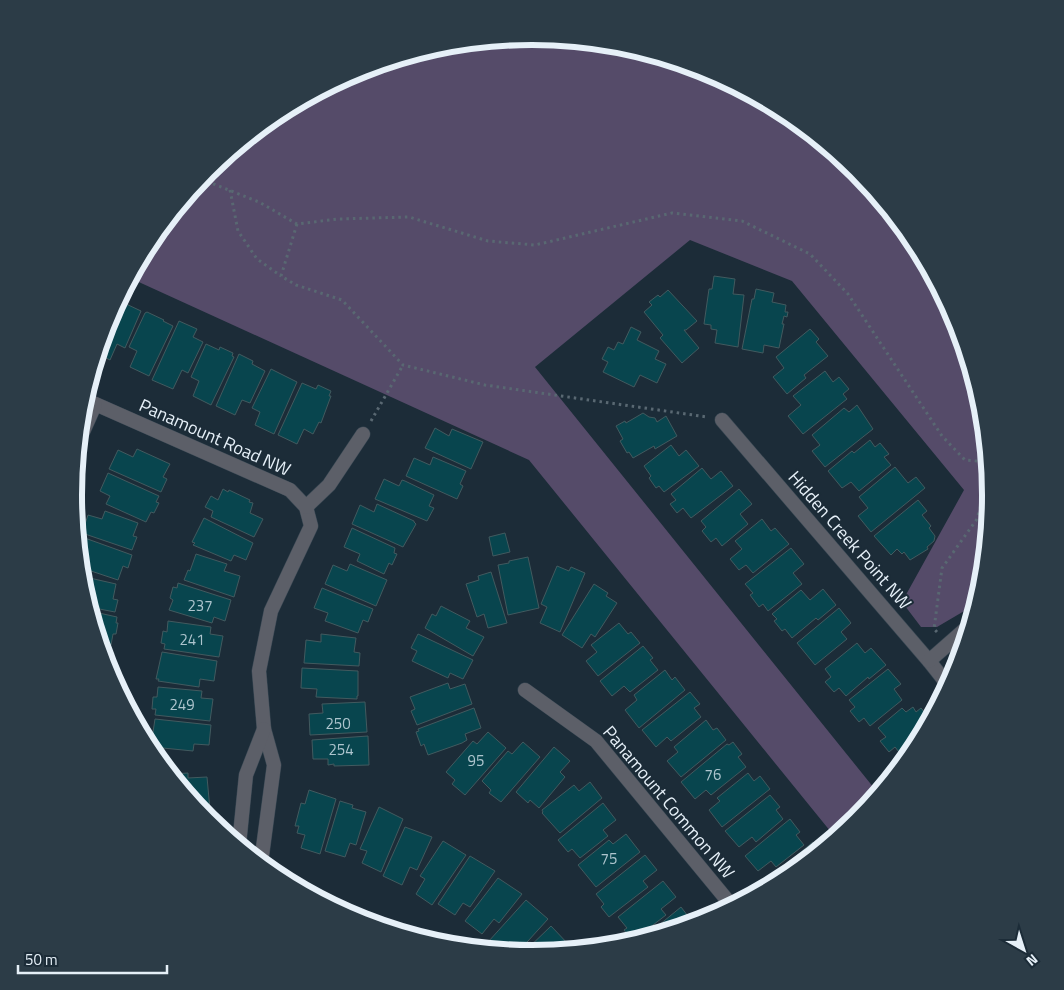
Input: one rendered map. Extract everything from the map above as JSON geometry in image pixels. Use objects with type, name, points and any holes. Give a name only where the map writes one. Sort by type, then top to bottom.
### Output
[{"type":"street","name":"Panamount Road NW","points":[[92,403],[290,490],[306,507]]},
{"type":"street","name":"Hidden Creek Point NW","points":[[722,420],[943,679]]},
{"type":"street","points":[[262,855],[274,765],[264,729],[259,672],[270,611],[311,526],[306,507],[329,484],[363,434]]},
{"type":"street","points":[[929,661],[960,634]]},
{"type":"street","name":"Panamount Common NW","points":[[525,690],[596,741],[728,901]]},
{"type":"street","points":[[240,837],[246,776],[264,729]]},
{"type":"path","points":[[209,182],[259,202],[297,224],[338,218],[408,217],[488,241],[535,244],[672,213],[742,221],[810,254],[848,294],[942,436],[965,460],[981,461]]},
{"type":"path","points":[[230,190],[238,231],[257,259],[296,285],[342,300],[403,364],[485,385],[722,420]]},
{"type":"path","points":[[282,276],[297,224]]},
{"type":"path","points":[[363,434],[403,364]]},
{"type":"path","points":[[946,645],[934,629],[942,568],[977,519],[982,501]]},
{"type":"shaded area","points":[[532,45],[591,49],[648,60],[704,79],[731,91],[757,105],[806,138],[850,177],[889,221],[922,270],[936,296],[958,350],[973,407],[981,466],[981,524],[978,554],[967,609],[937,627],[921,627],[902,602],[964,490],[792,281],[690,240],[535,367],[874,788],[831,832],[529,460],[136,281],[158,245],[194,198],[235,157],[258,138],[307,105],[333,91],[387,69],[444,54],[473,49]]},
{"type":"building","points":[[714,276],[735,279],[733,294],[744,295],[738,347],[715,343],[717,330],[711,329],[711,325],[704,324],[709,289],[712,289]]},
{"type":"building","points":[[756,289],[774,293],[772,302],[786,305],[785,312],[788,312],[787,317],[784,316],[782,324],[784,324],[779,348],[764,345],[763,353],[742,349],[752,299],[754,299]]},
{"type":"building","points":[[668,290],[697,321],[684,330],[699,348],[682,363],[660,338],[663,335],[644,312],[652,305],[649,302],[658,295],[660,297]]},
{"type":"building","points":[[125,303],[141,311],[125,348],[117,344],[110,360],[104,357]]},
{"type":"building","points":[[147,312],[173,326],[149,376],[130,367],[137,351],[129,347]]},
{"type":"building","points":[[179,321],[197,329],[193,337],[203,342],[188,373],[182,370],[173,389],[152,380]]},
{"type":"building","points":[[631,327],[641,332],[637,340],[659,351],[655,359],[666,364],[657,383],[640,375],[634,387],[603,372],[608,362],[602,359],[608,347],[614,350],[618,342],[623,344]]},
{"type":"building","points":[[810,329],[819,339],[816,342],[828,356],[804,375],[806,378],[787,394],[773,377],[784,368],[776,357]]},
{"type":"building","points":[[206,344],[219,350],[220,347],[233,353],[232,356],[234,357],[211,405],[193,396],[199,381],[191,377]]},
{"type":"building","points":[[239,354],[253,361],[252,364],[265,371],[250,403],[242,400],[235,415],[216,406]]},
{"type":"building","points":[[271,369],[297,382],[274,434],[255,425],[260,412],[252,408]]},
{"type":"building","points":[[825,371],[833,382],[839,377],[849,389],[843,394],[847,399],[803,434],[788,416],[801,405],[793,396]]},
{"type":"building","points":[[302,383],[316,389],[318,385],[331,391],[329,396],[331,396],[321,423],[319,422],[313,434],[304,429],[297,444],[278,435]]},
{"type":"building","points":[[857,405],[873,429],[825,467],[812,451],[820,445],[812,435],[844,408],[849,412]]},
{"type":"building","points":[[643,413],[655,418],[657,422],[666,416],[677,436],[655,449],[654,446],[633,458],[629,452],[627,453],[620,441],[623,439],[616,426],[625,421],[626,423]]},
{"type":"building","points":[[435,428],[449,436],[452,429],[483,442],[471,469],[425,448]]},
{"type":"building","points":[[870,440],[875,447],[880,443],[889,454],[884,457],[891,465],[859,491],[851,482],[842,488],[828,471],[852,451],[854,453]]},
{"type":"building","points":[[671,445],[679,456],[686,450],[699,466],[664,492],[659,486],[656,488],[644,466]]},
{"type":"building","points":[[137,449],[170,464],[163,477],[167,479],[161,492],[109,469],[118,450],[133,457]]},
{"type":"building","points":[[433,457],[466,471],[460,484],[463,486],[457,499],[406,476],[414,458],[430,465]]},
{"type":"building","points":[[895,467],[908,483],[916,477],[925,488],[871,532],[858,516],[868,508],[859,497]]},
{"type":"building","points":[[702,468],[711,479],[721,471],[733,486],[691,518],[683,508],[677,513],[670,504],[676,500],[671,494]]},
{"type":"building","points":[[108,473],[159,496],[156,502],[159,503],[154,513],[151,512],[146,522],[106,504],[110,496],[100,491]]},
{"type":"building","points":[[384,479],[399,486],[402,480],[434,495],[429,506],[434,508],[427,521],[375,499]]},
{"type":"building","points":[[223,489],[228,492],[229,490],[253,503],[250,513],[263,519],[254,537],[211,517],[213,511],[205,507],[211,496],[218,500]]},
{"type":"building","points":[[739,489],[752,504],[740,514],[748,524],[722,546],[716,538],[711,542],[702,531],[706,527],[701,521]]},
{"type":"building","points":[[918,500],[927,511],[922,515],[931,526],[929,528],[935,536],[934,541],[927,547],[928,549],[910,560],[904,552],[902,554],[897,549],[891,555],[874,536]]},
{"type":"building","points":[[377,504],[414,521],[416,524],[403,547],[352,524],[360,505],[374,512]]},
{"type":"building","points":[[105,511],[138,523],[133,536],[137,537],[132,550],[84,534],[83,529],[88,515],[102,519]]},
{"type":"building","points":[[204,518],[253,543],[246,560],[234,555],[231,561],[193,545],[195,543],[192,542]]},
{"type":"building","points":[[762,519],[771,531],[775,528],[789,544],[753,573],[746,565],[739,570],[730,559],[742,549],[735,541]]},
{"type":"building","points":[[352,528],[395,548],[394,553],[397,554],[392,565],[389,563],[384,574],[357,561],[360,554],[344,547]]},
{"type":"building","points":[[505,533],[510,552],[493,556],[489,537]]},
{"type":"building","points":[[84,538],[132,555],[128,568],[123,566],[118,580],[89,570]]},
{"type":"building","points":[[791,548],[804,564],[793,573],[802,584],[768,611],[763,604],[759,607],[750,595],[753,593],[745,584]]},
{"type":"building","points":[[196,554],[227,564],[224,571],[240,576],[234,597],[184,580],[188,570],[190,571]]},
{"type":"building","points":[[528,557],[539,608],[508,615],[498,565]]},
{"type":"building","points":[[350,564],[387,580],[376,606],[325,584],[333,565],[347,571]]},
{"type":"building","points":[[557,566],[569,571],[571,567],[585,573],[560,632],[540,623],[547,607],[541,604]]},
{"type":"building","points":[[491,572],[507,623],[488,628],[484,614],[477,617],[466,584],[479,580],[478,576]]},
{"type":"building","points":[[90,578],[116,584],[113,599],[118,600],[115,612],[96,608]]},
{"type":"building","points":[[178,583],[231,600],[225,621],[214,617],[212,623],[169,610],[173,600],[170,598],[173,587],[177,588]]},
{"type":"building","points":[[594,584],[608,593],[606,596],[617,603],[595,637],[591,634],[582,648],[562,635]]},
{"type":"building","points":[[322,588],[373,609],[368,622],[363,620],[358,633],[325,621],[328,613],[314,608]]},
{"type":"building","points":[[823,589],[836,605],[818,620],[816,618],[792,638],[785,629],[782,631],[774,621],[777,619],[772,614],[801,590],[810,600]]},
{"type":"building","points":[[441,606],[470,621],[466,628],[484,637],[473,656],[425,628],[432,614],[436,616]]},
{"type":"building","points":[[839,608],[851,623],[841,632],[847,639],[815,665],[797,643]]},
{"type":"building","points":[[98,613],[117,617],[116,634],[113,634],[111,645],[108,644]]},
{"type":"building","points":[[168,621],[211,627],[210,634],[223,636],[219,657],[164,649],[165,644],[161,643],[163,631],[167,632]]},
{"type":"building","points":[[619,623],[628,634],[631,632],[640,643],[598,676],[586,661],[597,652],[591,645]]},
{"type":"building","points":[[321,634],[356,638],[354,652],[360,653],[359,666],[304,663],[306,640],[321,642]]},
{"type":"building","points":[[418,634],[473,660],[463,679],[450,673],[448,678],[412,661],[417,651],[411,648]]},
{"type":"building","points":[[857,643],[865,653],[871,648],[886,665],[869,679],[868,677],[846,696],[839,688],[834,692],[825,682],[831,677],[825,669]]},
{"type":"building","points":[[643,646],[653,658],[650,660],[658,670],[630,692],[624,686],[612,696],[600,681]]},
{"type":"building","points":[[162,652],[217,661],[214,681],[200,679],[199,687],[158,681],[159,679],[156,679]]},
{"type":"building","points":[[302,668],[358,671],[357,699],[316,697],[317,689],[301,688]]},
{"type":"building","points":[[888,669],[901,684],[894,689],[902,700],[870,726],[864,718],[859,722],[850,711],[855,707],[849,700]]},
{"type":"building","points":[[665,670],[672,680],[675,677],[685,690],[639,728],[625,710],[637,700],[634,695]]},
{"type":"building","points":[[448,683],[450,689],[465,684],[472,704],[417,725],[411,711],[415,709],[410,697]]},
{"type":"building","points":[[158,687],[202,691],[201,698],[213,699],[210,721],[155,715],[156,709],[152,709],[153,697],[157,697]]},
{"type":"building","points":[[690,692],[700,704],[694,708],[701,717],[671,741],[667,737],[656,747],[642,730]]},
{"type":"building","points":[[365,702],[367,732],[310,735],[309,714],[323,713],[322,704]]},
{"type":"building","points":[[913,707],[916,712],[921,708],[926,714],[904,748],[899,752],[895,747],[889,752],[880,741],[886,737],[878,728],[902,708],[906,712]]},
{"type":"building","points":[[474,708],[481,728],[465,734],[467,740],[462,743],[428,755],[424,744],[421,746],[416,732],[419,731],[418,729]]},
{"type":"building","points":[[155,719],[211,725],[209,745],[194,744],[193,751],[160,748],[152,736]]},
{"type":"building","points":[[706,720],[713,730],[717,728],[726,740],[681,777],[667,761],[678,752],[674,747]]},
{"type":"building","points":[[488,732],[506,748],[465,795],[452,784],[455,780],[446,772],[473,741],[477,744]]},
{"type":"building","points":[[368,736],[369,765],[334,766],[334,764],[328,765],[328,759],[313,759],[312,740]]},
{"type":"building","points":[[523,742],[540,757],[501,802],[489,793],[491,790],[482,781],[508,751],[512,754]]},
{"type":"building","points":[[733,742],[742,754],[738,757],[746,767],[711,795],[706,790],[695,799],[681,782],[727,744],[729,745]]},
{"type":"building","points":[[554,747],[570,761],[560,772],[565,777],[539,808],[530,800],[528,803],[516,792]]},
{"type":"building","points":[[188,773],[188,778],[207,777],[210,809],[194,792],[179,774]]},
{"type":"building","points":[[748,773],[754,781],[760,776],[770,789],[722,827],[709,810],[720,801],[717,798]]},
{"type":"building","points":[[590,782],[602,798],[560,833],[542,813],[542,810],[574,785],[579,791]]},
{"type":"building","points":[[309,790],[336,799],[320,854],[301,848],[305,835],[297,833],[299,826],[295,826],[301,803],[305,804]]},
{"type":"building","points":[[770,795],[780,807],[776,810],[783,819],[756,842],[752,837],[739,847],[725,831]]},
{"type":"building","points":[[340,801],[353,805],[352,808],[366,812],[356,845],[350,843],[345,857],[325,851]]},
{"type":"building","points":[[603,803],[616,820],[603,830],[608,836],[580,858],[572,849],[568,852],[558,840]]},
{"type":"building","points":[[379,807],[403,819],[381,872],[362,863],[367,851],[360,849]]},
{"type":"building","points":[[790,819],[800,832],[796,835],[804,845],[776,867],[771,861],[758,871],[745,856]]},
{"type":"building","points":[[405,827],[432,837],[417,870],[410,867],[402,885],[383,876]]},
{"type":"building","points":[[626,834],[640,852],[596,887],[578,865],[609,840],[613,844]]},
{"type":"building","points":[[443,841],[466,855],[432,905],[416,894],[425,879],[420,876]]},
{"type":"building","points":[[813,842],[815,844],[806,852],[775,874]]},
{"type":"building","points":[[645,855],[657,870],[643,881],[648,887],[609,917],[601,907],[604,904],[596,894]]},
{"type":"building","points":[[470,856],[495,871],[470,907],[463,903],[455,915],[438,904]]},
{"type":"building","points":[[498,878],[522,894],[499,923],[494,919],[482,934],[465,921]]},
{"type":"building","points":[[663,881],[676,897],[661,909],[666,915],[646,930],[627,934],[624,930],[627,928],[618,917]]},
{"type":"building","points":[[526,900],[548,919],[525,945],[488,942]]},
{"type":"building","points":[[681,907],[688,917],[677,921],[656,928]]},
{"type":"building","points":[[551,926],[567,943],[561,944],[531,945]]}]
